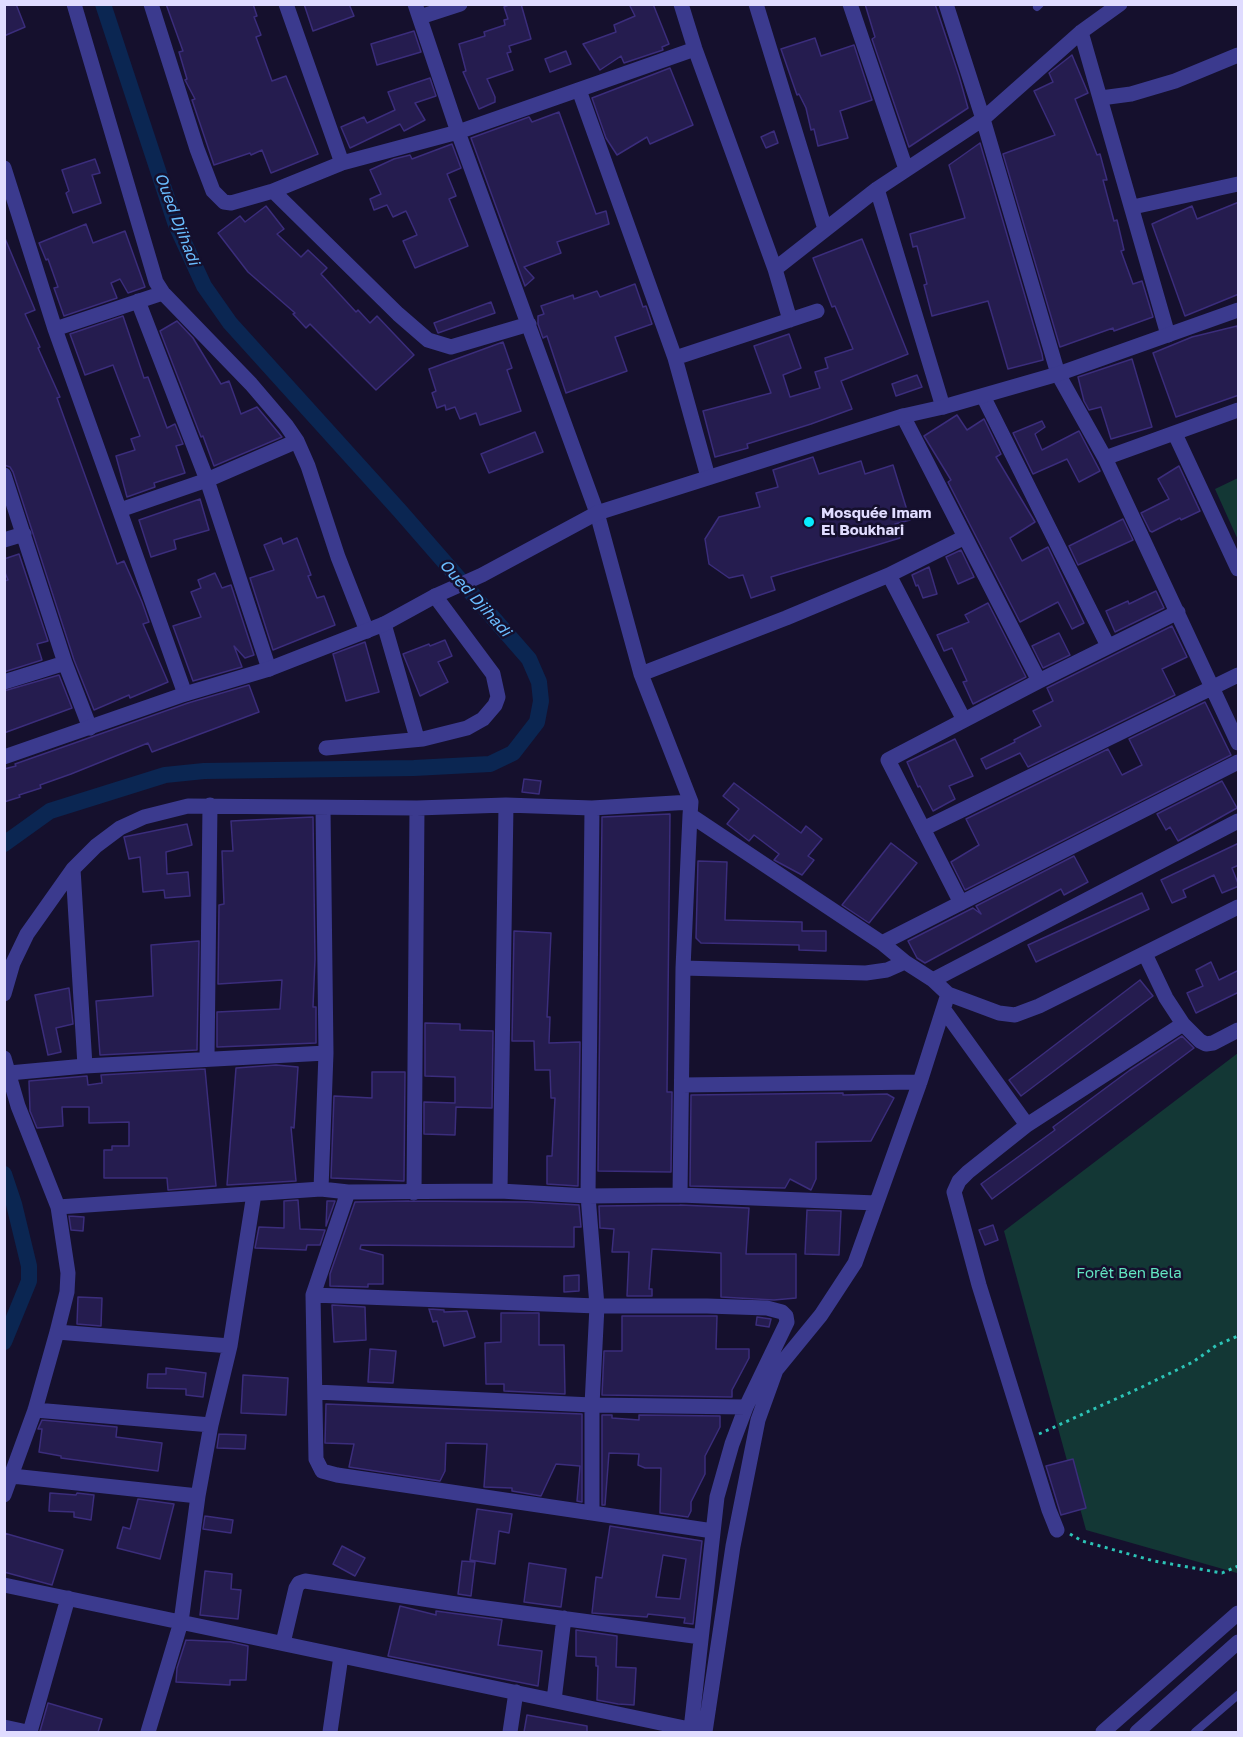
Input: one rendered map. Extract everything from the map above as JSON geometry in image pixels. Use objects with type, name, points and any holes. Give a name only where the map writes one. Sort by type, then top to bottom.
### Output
[{"type":"street","points":[[74,4],[156,282],[251,384],[297,441],[367,631]]},
{"type":"street","points":[[151,4],[197,149],[213,191],[224,202],[231,203],[273,190],[342,163],[458,132],[695,49]]},
{"type":"street","points":[[285,4],[342,163]]},
{"type":"street","points":[[460,4],[418,11],[458,132],[597,513],[640,674],[691,808],[683,968],[681,1196]]},
{"type":"street","points":[[681,4],[790,320]]},
{"type":"street","points":[[756,4],[825,229]]},
{"type":"street","points":[[850,4],[906,169]]},
{"type":"street","points":[[946,4],[983,119],[1058,374],[1105,458],[1239,743]]},
{"type":"street","points":[[774,269],[877,189],[983,119],[1081,32],[1120,4]]},
{"type":"street","points":[[1081,32],[1168,335]]},
{"type":"street","points":[[1101,98],[1131,94],[1175,81],[1239,55]]},
{"type":"street","points":[[579,90],[675,358],[708,477]]},
{"type":"street","points":[[4,168],[55,329],[186,694]]},
{"type":"street","points":[[1133,207],[1239,184]]},
{"type":"street","points":[[877,189],[943,407]]},
{"type":"street","points":[[273,190],[398,314],[428,340],[451,347],[529,324]]},
{"type":"street","points":[[55,329],[163,292]]},
{"type":"street","points":[[138,301],[207,480],[269,669]]},
{"type":"street","points":[[4,757],[186,694],[269,669],[367,631],[441,592],[482,575],[597,513],[903,416],[1058,374],[1239,310]]},
{"type":"street","points":[[675,358],[817,311]]},
{"type":"street","points":[[983,396],[1108,646]]},
{"type":"street","points":[[1105,458],[1239,410]]},
{"type":"street","points":[[903,416],[1039,681]]},
{"type":"street","points":[[1175,434],[1239,569]]},
{"type":"street","points":[[120,510],[207,480],[297,441]]},
{"type":"street","points":[[4,475],[65,663],[90,728]]},
{"type":"street","points":[[4,540],[24,534]]},
{"type":"street","points":[[640,674],[786,618],[889,575],[965,537]]},
{"type":"street","points":[[889,575],[964,720]]},
{"type":"street","points":[[326,748],[417,738],[468,728],[483,719],[495,705],[498,697],[493,674],[441,592]]},
{"type":"street","points":[[961,903],[888,760],[1178,612]]},
{"type":"street","points":[[384,624],[417,738]]},
{"type":"street","points":[[4,682],[65,663]]},
{"type":"street","points":[[923,829],[1239,675]]},
{"type":"street","points":[[882,943],[1239,762]]},
{"type":"street","points":[[207,1059],[210,805]]},
{"type":"street","points":[[4,994],[13,963],[27,934],[73,869],[96,846],[120,828],[144,817],[188,806],[417,808],[506,805],[691,808],[882,943],[905,962],[933,980],[948,994],[999,1013],[1015,1015],[1039,1006],[1239,907]]},
{"type":"street","points":[[500,1191],[506,805]]},
{"type":"street","points":[[321,1189],[326,1053],[323,808]]},
{"type":"street","points":[[414,1193],[417,808]]},
{"type":"street","points":[[592,808],[588,1196],[597,1306],[592,1405],[592,1512]]},
{"type":"street","points":[[933,980],[1239,821]]},
{"type":"street","points":[[73,869],[85,1066]]},
{"type":"street","points":[[1144,954],[1166,998],[1183,1024],[1200,1041],[1206,1044],[1213,1043],[1239,1030]]},
{"type":"street","points":[[683,968],[866,973],[887,970],[905,962]]},
{"type":"street","points":[[700,1731],[758,1420],[776,1370],[821,1315],[855,1263],[920,1082],[948,994]]},
{"type":"street","points":[[944,1010],[1028,1125]]},
{"type":"street","points":[[1057,1530],[1048,1510],[979,1285],[954,1192],[959,1181],[968,1172],[1028,1125],[1183,1024]]},
{"type":"street","points":[[4,1495],[35,1410],[67,1292],[68,1273],[58,1208],[18,1106],[7,1065],[85,1066],[326,1053]]},
{"type":"street","points":[[682,1085],[920,1082]]},
{"type":"street","points":[[58,1208],[321,1189],[348,1192],[414,1193],[500,1191],[588,1196],[681,1196],[876,1203]]},
{"type":"street","points":[[348,1192],[313,1295],[316,1459],[322,1471],[713,1531]]},
{"type":"street","points":[[148,1732],[181,1622],[198,1496],[211,1425],[231,1346],[254,1194]]},
{"type":"street","points":[[313,1295],[597,1306],[767,1308],[782,1312],[786,1316],[788,1322],[746,1407],[732,1444],[717,1497],[701,1636],[700,1731]]},
{"type":"street","points":[[57,1332],[231,1346]]},
{"type":"street","points":[[316,1392],[592,1405],[746,1407]]},
{"type":"street","points":[[35,1410],[211,1425]]},
{"type":"street","points":[[12,1476],[198,1496]]},
{"type":"street","points":[[283,1643],[296,1588],[299,1583],[305,1581],[701,1636]]},
{"type":"street","points":[[4,1584],[700,1731]]},
{"type":"street","points":[[4,1727],[28,1732],[68,1598]]},
{"type":"street","points":[[1103,1732],[1239,1613]]},
{"type":"street","points":[[554,1701],[564,1618]]},
{"type":"street","points":[[1137,1732],[1239,1642]]},
{"type":"street","points":[[330,1732],[341,1656]]},
{"type":"street","points":[[510,1732],[516,1692]]},
{"type":"lane","points":[[1195,1732],[1239,1695]]},
{"type":"path","points":[[1027,1439],[1142,1387],[1193,1362],[1217,1345],[1239,1336]]},
{"type":"path","points":[[1057,1530],[1082,1541],[1154,1561],[1222,1573],[1239,1566]]},
{"type":"green space","points":[[1238,478],[1238,540],[1215,489]]},
{"type":"green space","name":"Forêt Ben Bela","points":[[1238,1053],[1237,1573],[1086,1530],[1004,1231]]},
{"type":"building","points":[[4,4],[16,4],[25,27],[4,36]]},
{"type":"building","points":[[166,4],[253,4],[257,16],[254,17],[261,35],[256,37],[272,81],[286,76],[318,154],[271,173],[262,150],[214,165],[192,100],[195,99],[185,80],[187,79],[179,52],[183,51]]},
{"type":"building","points":[[304,4],[349,4],[354,16],[313,31]]},
{"type":"building","points":[[521,4],[531,39],[509,46],[511,52],[507,53],[513,70],[487,79],[495,102],[479,109],[463,72],[466,71],[459,44],[485,36],[484,32],[505,25],[504,20],[508,19],[504,7]]},
{"type":"building","points":[[629,4],[653,4],[669,44],[662,47],[663,50],[624,63],[621,56],[600,70],[583,44],[616,32],[614,25],[635,16]]},
{"type":"building","points":[[865,4],[935,4],[959,76],[968,108],[909,147],[872,39],[875,37]]},
{"type":"building","points":[[414,31],[421,52],[377,65],[371,44]]},
{"type":"building","points":[[815,38],[821,56],[854,45],[872,100],[840,111],[848,138],[818,146],[814,129],[811,130],[806,108],[799,94],[797,95],[781,49]]},
{"type":"building","points":[[566,51],[571,64],[550,72],[545,59]]},
{"type":"building","points":[[1072,55],[1088,93],[1075,99],[1097,155],[1100,154],[1107,180],[1103,180],[1114,221],[1117,220],[1124,250],[1121,251],[1133,284],[1142,281],[1153,317],[1114,331],[1113,328],[1060,347],[1003,154],[1055,135],[1034,91],[1053,82],[1049,73]]},
{"type":"building","points":[[670,68],[693,125],[650,144],[647,137],[617,155],[606,138],[592,98]]},
{"type":"building","points":[[430,78],[436,96],[415,103],[425,120],[404,131],[400,124],[350,148],[341,127],[364,117],[367,123],[395,110],[388,92]]},
{"type":"building","points":[[559,112],[596,214],[606,211],[609,224],[557,242],[561,253],[524,267],[534,278],[525,286],[471,138],[529,117],[532,122]]},
{"type":"building","points":[[774,131],[778,143],[766,148],[761,137]]},
{"type":"building","points":[[980,143],[1043,360],[1008,369],[988,301],[932,316],[924,285],[927,284],[917,246],[913,247],[910,234],[965,218],[949,165]]},
{"type":"building","points":[[452,144],[461,168],[447,174],[456,196],[449,199],[468,246],[415,268],[403,241],[417,235],[406,211],[393,217],[387,205],[374,210],[370,199],[381,194],[370,170],[394,159],[410,155],[412,159]]},
{"type":"building","points":[[95,159],[100,173],[92,175],[101,203],[73,213],[66,193],[69,191],[62,170]]},
{"type":"building","points":[[1239,202],[1239,294],[1185,316],[1152,224],[1192,206],[1197,219]]},
{"type":"building","points":[[266,206],[284,229],[277,234],[301,257],[308,250],[327,268],[321,274],[356,312],[358,310],[370,323],[377,316],[414,355],[376,390],[310,324],[306,328],[293,314],[295,313],[248,272],[218,233],[240,216],[245,222]]},
{"type":"building","points":[[86,224],[93,243],[125,231],[145,287],[128,293],[120,279],[111,283],[117,298],[64,316],[54,288],[58,287],[48,259],[46,260],[39,243]]},
{"type":"building","points":[[4,236],[35,310],[25,314],[60,397],[57,398],[117,564],[124,561],[142,602],[149,622],[143,624],[168,682],[94,710],[74,660],[13,472],[10,467],[4,465]]},
{"type":"building","points":[[862,239],[908,354],[841,381],[852,409],[747,444],[748,448],[715,457],[703,411],[771,393],[754,346],[789,334],[801,368],[783,375],[790,397],[820,388],[815,372],[828,368],[825,358],[853,349],[835,306],[832,307],[813,258]]},
{"type":"building","points":[[635,284],[652,324],[615,337],[627,371],[566,393],[547,336],[543,338],[538,324],[538,316],[544,314],[541,306],[573,295],[574,299],[597,291],[600,297]]},
{"type":"building","points":[[491,302],[495,313],[438,333],[434,323]]},
{"type":"building","points":[[123,316],[144,378],[148,377],[167,428],[175,424],[183,444],[176,446],[185,473],[154,483],[155,487],[127,497],[116,456],[135,450],[131,439],[140,436],[113,365],[85,375],[70,334]]},
{"type":"building","points":[[177,321],[193,338],[221,384],[229,381],[241,414],[257,407],[282,437],[214,466],[160,331]]},
{"type":"building","points":[[1237,326],[1239,395],[1176,417],[1153,353],[1192,337]]},
{"type":"building","points":[[503,342],[512,368],[507,370],[521,411],[480,425],[476,413],[460,419],[455,407],[446,410],[445,405],[437,408],[432,393],[436,391],[429,369]]},
{"type":"building","points":[[1132,359],[1152,427],[1111,439],[1101,407],[1089,410],[1084,401],[1078,377]]},
{"type":"building","points":[[917,375],[922,387],[896,396],[892,384]]},
{"type":"building","points":[[957,415],[967,430],[984,419],[1001,454],[996,457],[1035,522],[1010,538],[1022,561],[1048,547],[1084,623],[1072,629],[1058,602],[1020,622],[948,482],[951,480],[924,436]]},
{"type":"building","points":[[1042,421],[1045,427],[1035,434],[1042,450],[1079,431],[1100,471],[1079,482],[1067,459],[1033,474],[1013,433]]},
{"type":"building","points":[[535,432],[543,452],[489,473],[481,454]]},
{"type":"building","name":"Mosquée Imam El Boukhari","points":[[813,457],[819,474],[861,461],[865,474],[893,465],[910,520],[895,524],[900,538],[771,577],[775,590],[751,598],[743,575],[729,578],[709,564],[705,539],[719,517],[760,507],[756,493],[778,487],[773,470]]},
{"type":"building","points":[[1179,466],[1200,511],[1152,532],[1141,513],[1169,499],[1158,479]]},
{"type":"building","points":[[200,499],[209,530],[174,540],[176,549],[151,557],[139,520]]},
{"type":"building","points":[[1123,519],[1133,540],[1078,565],[1069,546]]},
{"type":"building","points":[[281,538],[283,544],[297,538],[317,598],[324,596],[335,625],[273,650],[250,578],[274,570],[264,545]]},
{"type":"building","points":[[961,550],[974,577],[958,584],[946,557]]},
{"type":"building","points":[[19,554],[48,641],[37,644],[42,660],[4,672],[4,581],[8,580],[4,570],[4,559]]},
{"type":"building","points":[[929,567],[937,594],[923,598],[912,575]]},
{"type":"building","points":[[215,573],[222,588],[231,585],[254,655],[245,658],[234,646],[242,667],[193,681],[173,626],[201,617],[191,592],[201,588],[198,580]]},
{"type":"building","points":[[1156,591],[1164,608],[1115,632],[1106,611],[1128,601],[1129,604]]},
{"type":"building","points":[[988,603],[1026,677],[973,704],[963,682],[967,681],[952,648],[944,651],[937,635],[969,622],[965,615]]},
{"type":"building","points":[[1172,626],[1187,657],[1162,669],[1175,695],[1028,767],[1020,753],[986,769],[981,759],[1041,726],[1033,711],[1053,701],[1047,688]]},
{"type":"building","points":[[1059,633],[1070,655],[1043,668],[1032,646]]},
{"type":"building","points":[[445,640],[452,656],[438,662],[448,682],[420,696],[403,654]]},
{"type":"building","points":[[365,642],[379,692],[346,701],[333,654]]},
{"type":"building","points":[[59,675],[72,708],[4,733],[4,691]]},
{"type":"building","points":[[249,685],[259,712],[152,752],[148,743],[40,785],[41,788],[4,802],[4,769],[188,703]]},
{"type":"building","points":[[1205,702],[1231,755],[965,890],[951,862],[979,845],[966,819],[1108,749],[1122,775],[1142,765],[1129,739]]},
{"type":"building","points":[[955,739],[973,776],[949,786],[955,799],[933,811],[920,786],[918,787],[907,762]]},
{"type":"building","points":[[524,779],[541,781],[539,794],[522,792]]},
{"type":"building","points":[[1222,781],[1237,808],[1178,841],[1170,827],[1166,830],[1157,814]]},
{"type":"building","points":[[734,783],[801,833],[806,826],[822,839],[808,856],[814,860],[802,875],[774,860],[779,854],[754,835],[749,841],[727,824],[739,809],[723,796]]},
{"type":"building","points":[[670,814],[667,1092],[672,1092],[671,1172],[598,1171],[602,817]]},
{"type":"building","points":[[313,817],[315,959],[313,1007],[316,1007],[316,1043],[217,1047],[217,1012],[280,1009],[282,980],[218,984],[219,905],[224,904],[222,851],[233,851],[231,821]]},
{"type":"building","points":[[187,824],[192,845],[166,852],[167,874],[188,872],[190,896],[165,898],[164,890],[143,892],[140,857],[129,859],[124,837]]},
{"type":"building","points":[[891,843],[917,863],[869,923],[842,905]]},
{"type":"building","points":[[1239,843],[1239,865],[1232,868],[1239,886],[1222,893],[1214,875],[1183,890],[1186,897],[1172,903],[1161,880]]},
{"type":"building","points":[[1074,856],[1088,882],[1064,895],[1061,889],[925,963],[917,958],[908,941],[973,908],[981,914],[976,906]]},
{"type":"building","points":[[698,861],[727,862],[725,920],[802,922],[802,931],[826,931],[826,951],[799,950],[799,945],[701,943],[696,938]]},
{"type":"building","points":[[1142,893],[1149,909],[1036,962],[1028,945]]},
{"type":"building","points":[[514,931],[551,933],[547,1017],[550,1017],[549,1043],[580,1042],[578,1186],[547,1184],[547,1156],[552,1156],[555,1098],[551,1098],[550,1070],[535,1070],[534,1041],[512,1041]]},
{"type":"building","points":[[199,941],[197,1050],[100,1055],[96,1001],[153,996],[151,945]]},
{"type":"building","points":[[1211,962],[1219,980],[1239,970],[1239,992],[1196,1013],[1187,993],[1203,986],[1196,970]]},
{"type":"building","points":[[1140,980],[1153,996],[1021,1096],[1009,1080]]},
{"type":"building","points":[[69,988],[73,1024],[56,1028],[61,1052],[48,1055],[35,995]]},
{"type":"building","points":[[425,1023],[460,1024],[460,1030],[493,1031],[492,1108],[456,1107],[455,1135],[424,1134],[424,1102],[455,1103],[455,1077],[425,1076]]},
{"type":"building","points":[[1182,1036],[1194,1048],[992,1199],[981,1184],[1055,1130],[1053,1127],[1130,1070]]},
{"type":"building","points":[[276,1065],[298,1067],[294,1128],[291,1127],[296,1181],[227,1185],[236,1068]]},
{"type":"building","points":[[205,1069],[216,1186],[168,1190],[167,1178],[104,1178],[104,1150],[112,1150],[112,1146],[129,1146],[129,1122],[89,1123],[89,1107],[62,1107],[63,1126],[37,1128],[30,1111],[29,1081],[87,1076],[88,1085],[102,1083],[101,1075]]},
{"type":"building","points":[[372,1072],[405,1072],[404,1181],[331,1178],[334,1096],[372,1098]]},
{"type":"building","points":[[843,1093],[843,1095],[887,1094],[894,1098],[871,1141],[816,1142],[816,1179],[811,1190],[790,1179],[785,1188],[690,1186],[691,1095]]},
{"type":"building","points":[[298,1200],[300,1229],[325,1230],[320,1245],[307,1245],[306,1250],[255,1248],[259,1227],[284,1228],[284,1201]]},
{"type":"building","points":[[327,1201],[335,1201],[326,1226]]},
{"type":"building","points":[[355,1202],[579,1205],[581,1227],[574,1227],[574,1247],[361,1245],[360,1249],[383,1255],[383,1284],[368,1284],[368,1287],[330,1286],[330,1274]]},
{"type":"building","points":[[680,1205],[749,1208],[746,1254],[796,1254],[796,1298],[774,1300],[721,1297],[721,1253],[652,1249],[649,1289],[652,1289],[652,1296],[627,1296],[629,1252],[612,1252],[614,1229],[600,1228],[599,1206]]},
{"type":"building","points":[[807,1210],[841,1211],[839,1255],[805,1254]]},
{"type":"building","points":[[69,1216],[84,1217],[83,1231],[71,1230]]},
{"type":"building","points":[[993,1225],[998,1240],[985,1245],[979,1230]]},
{"type":"building","points":[[579,1275],[579,1291],[564,1292],[564,1276]]},
{"type":"building","points":[[78,1297],[102,1298],[101,1326],[77,1324]]},
{"type":"building","points":[[332,1305],[365,1307],[366,1340],[334,1342]]},
{"type":"building","points":[[429,1309],[444,1310],[444,1312],[467,1311],[475,1337],[444,1346],[437,1321],[433,1322]]},
{"type":"building","points":[[501,1313],[539,1313],[539,1345],[564,1345],[565,1394],[504,1391],[504,1384],[486,1384],[485,1343],[501,1342]]},
{"type":"building","points":[[622,1316],[717,1316],[716,1349],[749,1349],[749,1358],[732,1390],[732,1397],[602,1395],[604,1351],[622,1351]]},
{"type":"building","points":[[757,1317],[771,1319],[769,1327],[756,1325]]},
{"type":"building","points":[[370,1349],[396,1351],[393,1383],[368,1382]]},
{"type":"building","points":[[166,1368],[206,1373],[203,1397],[186,1395],[186,1389],[147,1388],[148,1374],[166,1374]]},
{"type":"building","points":[[243,1375],[288,1378],[286,1415],[241,1413]]},
{"type":"building","points":[[326,1404],[582,1414],[582,1502],[577,1501],[580,1466],[556,1464],[541,1496],[512,1491],[512,1488],[484,1487],[487,1444],[446,1443],[445,1471],[440,1481],[349,1467],[354,1444],[325,1443]]},
{"type":"building","points":[[602,1415],[639,1420],[639,1415],[720,1416],[720,1427],[705,1456],[705,1474],[691,1502],[688,1517],[660,1513],[661,1468],[645,1468],[638,1465],[639,1454],[609,1453],[605,1505],[602,1505]]},
{"type":"building","points":[[42,1420],[117,1427],[116,1437],[162,1443],[158,1471],[61,1458],[61,1456],[39,1452],[42,1429],[38,1429]]},
{"type":"building","points":[[219,1434],[246,1435],[245,1449],[217,1448]]},
{"type":"building","points":[[1073,1459],[1086,1508],[1061,1515],[1046,1466]]},
{"type":"building","points":[[50,1493],[94,1495],[91,1520],[74,1517],[74,1512],[49,1511]]},
{"type":"building","points":[[138,1499],[174,1504],[160,1559],[117,1548],[123,1527],[130,1529]]},
{"type":"building","points":[[477,1509],[512,1514],[509,1533],[499,1531],[495,1564],[470,1560]]},
{"type":"building","points":[[205,1516],[233,1520],[231,1533],[203,1529]]},
{"type":"building","points":[[610,1526],[702,1541],[693,1624],[684,1623],[685,1618],[648,1614],[647,1617],[592,1613],[596,1577],[602,1578]],"holes":[[[663,1555],[686,1559],[680,1599],[656,1597]]]},
{"type":"building","points":[[4,1533],[63,1550],[52,1585],[4,1572]]},
{"type":"building","points":[[342,1546],[365,1558],[355,1576],[333,1564]]},
{"type":"building","points":[[462,1561],[475,1562],[471,1596],[458,1594]]},
{"type":"building","points":[[529,1563],[566,1569],[561,1607],[524,1602]]},
{"type":"building","points":[[205,1571],[232,1574],[231,1589],[241,1590],[238,1619],[200,1615]]},
{"type":"building","points":[[400,1606],[436,1615],[436,1611],[502,1620],[498,1645],[542,1651],[538,1686],[388,1656]]},
{"type":"building","points":[[576,1630],[617,1636],[616,1667],[636,1668],[634,1705],[597,1700],[596,1657],[576,1656]]},
{"type":"building","points":[[186,1640],[230,1642],[248,1646],[246,1680],[230,1680],[230,1685],[176,1682],[177,1668]]},
{"type":"building","points":[[48,1703],[102,1719],[98,1732],[40,1731]]},
{"type":"building","points":[[527,1715],[587,1726],[587,1732],[524,1732]]},
{"type":"waterway","name":"Oued Djihadi","points":[[4,844],[50,811],[165,775],[204,771],[414,768],[490,764],[513,753],[537,722],[541,701],[539,682],[529,659],[400,511],[230,323],[204,286],[176,225],[103,4]]},
{"type":"waterway","name":"Oued Djihadi","points":[[4,1174],[29,1266],[29,1281],[4,1342]]},
{"type":"place","name":"Mosquée Imam El Boukhari","points":[[809,522]]}]
